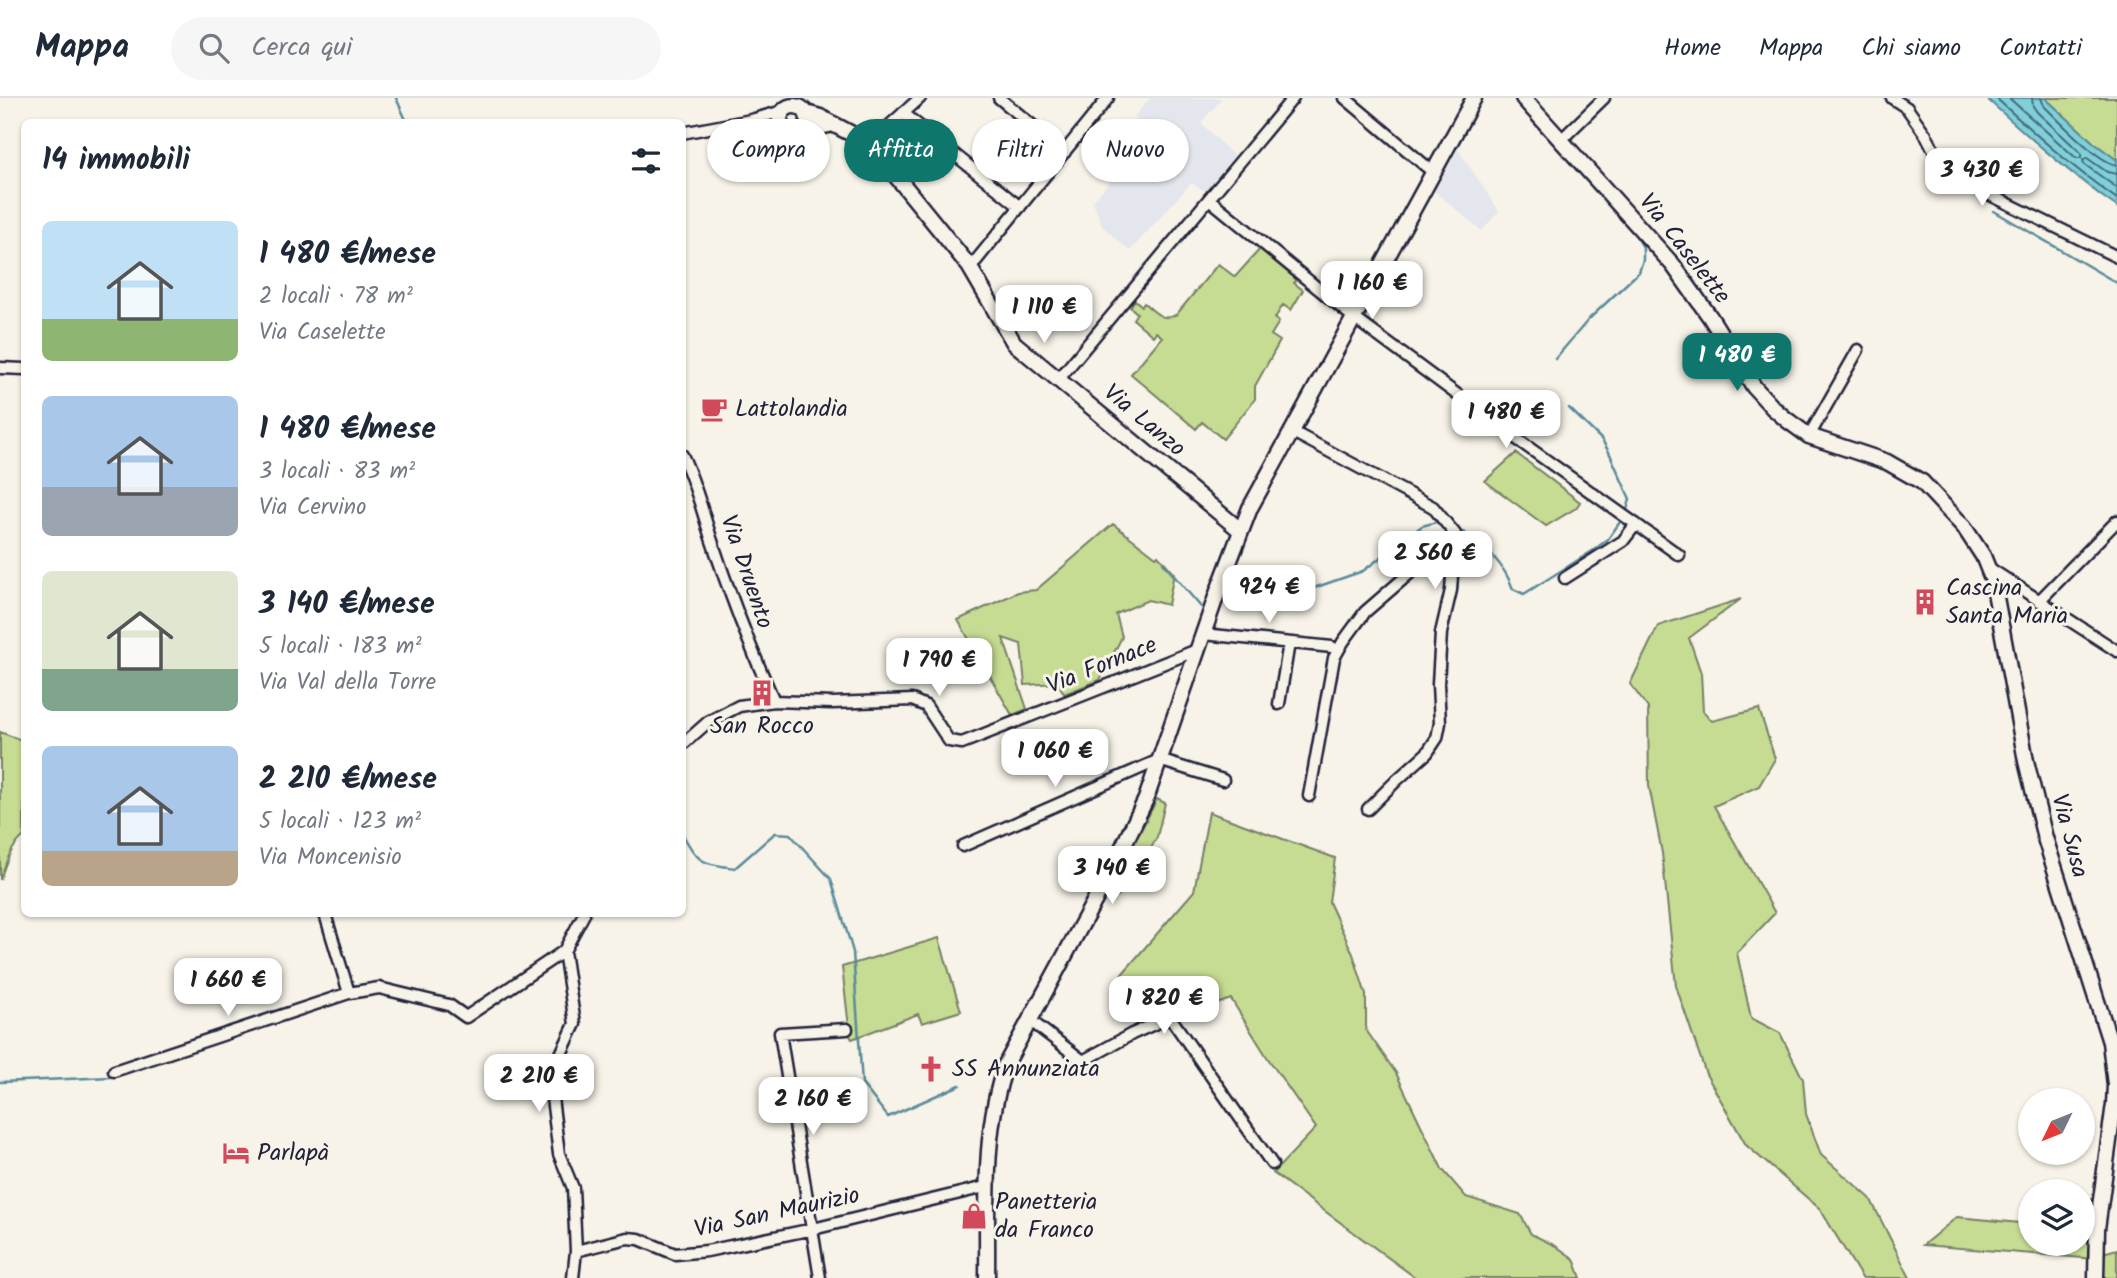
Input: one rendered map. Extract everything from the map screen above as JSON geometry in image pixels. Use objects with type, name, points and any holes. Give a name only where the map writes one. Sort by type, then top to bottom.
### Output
[{"type":"street","points":[[897,119],[920,98]]},
{"type":"street","points":[[999,98],[1025,119]]},
{"type":"street","points":[[1067,149],[1108,98]]},
{"type":"street","points":[[1058,380],[1293,98]]},
{"type":"street","points":[[1345,98],[1434,173]]},
{"type":"street","points":[[987,1278],[993,1110],[1006,1064],[1115,863],[1146,799],[1240,530],[1258,491],[1474,98]]},
{"type":"street","points":[[1562,139],[1604,98]]},
{"type":"street","points":[[1892,98],[1907,108],[1939,160],[1966,183],[2117,257]]},
{"type":"street","name":"Via Caselette","points":[[1528,101],[1685,280],[1762,397],[1787,421],[1809,436],[1887,462],[1922,482],[1964,527],[1989,568]]},
{"type":"street","points":[[754,119],[792,106]]},
{"type":"street","points":[[779,119],[792,106]]},
{"type":"street","points":[[792,106],[806,119]]},
{"type":"street","name":"Via Lanzo","points":[[792,106],[844,130]]},
{"type":"street","points":[[904,113],[1020,207]]},
{"type":"street","points":[[686,132],[707,128]]},
{"type":"street","name":"Via Lanzo","points":[[900,182],[969,266],[1011,338],[1240,530]]},
{"type":"street","points":[[969,266],[1040,182]]},
{"type":"street","points":[[1209,199],[1354,318],[1679,555]]},
{"type":"street","points":[[1809,436],[1858,350]]},
{"type":"street","points":[[0,368],[21,369]]},
{"type":"street","points":[[1291,431],[1433,507],[1455,534],[1451,590],[1441,633],[1438,684],[1440,723],[1437,738],[1427,753],[1368,809]]},
{"type":"street","name":"Via Druento","points":[[686,463],[694,478],[750,645],[774,701]]},
{"type":"street","points":[[2039,601],[2117,521]]},
{"type":"street","points":[[1565,579],[1623,541],[1636,524]]},
{"type":"street","points":[[1309,796],[1323,713],[1338,650],[1365,612],[1455,534]]},
{"type":"street","points":[[1989,568],[2117,651]]},
{"type":"street","name":"Via Susa","points":[[1989,568],[1998,602],[2019,728],[2035,798],[2055,874],[2110,1042],[2116,1086],[2097,1229],[2096,1278]]},
{"type":"street","points":[[1203,634],[1332,647]]},
{"type":"street","points":[[1279,704],[1289,643]]},
{"type":"street","name":"Via Fornace","points":[[686,741],[708,722],[738,706],[774,701],[832,703],[912,700],[926,706],[950,741],[962,743],[1197,650]]},
{"type":"street","points":[[963,846],[1159,760],[1223,780]]},
{"type":"street","points":[[326,917],[349,993]]},
{"type":"street","points":[[114,1071],[349,993],[379,988],[449,1005],[466,1017],[564,951],[582,917]]},
{"type":"street","points":[[564,951],[575,1024],[560,1056],[552,1098],[559,1154],[573,1188],[576,1251],[573,1278]]},
{"type":"street","points":[[1031,1021],[1083,1061],[1170,1017],[1272,1164]]},
{"type":"street","points":[[820,1278],[780,1034],[846,1029]]},
{"type":"street","name":"Via San Maurizio","points":[[576,1251],[627,1238],[639,1238],[675,1254],[707,1251],[813,1229],[989,1186]]},
{"type":"shaded area","points":[[1150,98],[1222,98],[1201,123],[1234,156],[1205,191],[1191,183],[1130,251],[1102,226],[1093,201],[1110,182],[1189,182],[1189,119],[1134,117]]},
{"type":"shaded area","points":[[1458,149],[1499,211],[1482,231],[1434,191]]},
{"type":"green space","points":[[2045,98],[2117,98],[2117,160],[2094,143]]},
{"type":"green space","points":[[1260,249],[1297,280],[1294,283],[1303,290],[1291,310],[1283,305],[1275,318],[1279,322],[1271,335],[1280,341],[1255,386],[1255,399],[1223,439],[1202,422],[1196,429],[1131,374],[1162,337],[1156,332],[1153,336],[1133,319],[1137,313],[1130,307],[1135,300],[1142,306],[1144,303],[1163,317],[1177,314],[1218,264],[1235,277]]},
{"type":"green space","points":[[1516,453],[1580,502],[1576,508],[1546,526],[1485,481]]},
{"type":"green space","points":[[1113,524],[1156,557],[1158,555],[1174,573],[1168,605],[1148,600],[1116,614],[1122,637],[1100,680],[1064,694],[1058,683],[1025,685],[1021,644],[1003,638],[1027,709],[1012,715],[958,620],[1018,592],[1036,590]]},
{"type":"green space","points":[[1741,599],[1689,638],[1701,673],[1703,711],[1712,721],[1759,709],[1775,759],[1759,786],[1714,806],[1775,913],[1737,953],[1751,1018],[1780,1033],[1803,1079],[1806,1114],[1821,1155],[1870,1198],[1910,1278],[1862,1278],[1820,1209],[1746,1145],[1706,1074],[1676,986],[1662,853],[1649,786],[1648,708],[1630,684],[1658,626]]},
{"type":"green space","points":[[0,732],[21,740],[21,839],[12,850],[0,880]]},
{"type":"green space","points":[[1157,799],[1165,803],[1157,837],[1138,872],[1117,897],[1109,892]]},
{"type":"green space","points":[[1209,812],[1335,858],[1329,902],[1353,954],[1366,995],[1366,1030],[1396,1073],[1442,1169],[1466,1197],[1520,1214],[1531,1234],[1556,1246],[1574,1259],[1581,1278],[1416,1278],[1273,1173],[1316,1128],[1231,999],[1179,1017],[1173,1009],[1158,1016],[1117,980],[1194,891]]},
{"type":"green space","points":[[939,938],[961,1011],[922,1023],[918,1014],[852,1039],[842,967]]},
{"type":"green space","points":[[1957,1217],[2018,1223],[2018,1253],[1923,1245]]},
{"type":"green space","points":[[2097,1229],[2096,1255],[2117,1249],[2117,1278],[2096,1278],[2095,1259],[2058,1256],[2095,1256]]},
{"type":"water","points":[[1986,98],[2045,98],[2094,143],[2117,160],[2117,207],[2066,168]]},
{"type":"waterway","points":[[396,98],[406,119]]},
{"type":"waterway","points":[[1994,211],[2117,283]]},
{"type":"waterway","points":[[1555,359],[1589,319],[1639,272],[1643,247],[1634,232]]},
{"type":"waterway","points":[[1569,408],[1602,440],[1609,452],[1630,499],[1627,510]]},
{"type":"waterway","points":[[1234,597],[1311,589],[1363,571],[1422,526],[1440,521]]},
{"type":"waterway","points":[[1463,532],[1493,556],[1513,589],[1524,594],[1594,550],[1608,539],[1620,522]]},
{"type":"waterway","points":[[1163,563],[1201,607]]},
{"type":"waterway","points":[[686,840],[702,860],[735,868],[775,833],[790,834],[831,879],[853,952],[862,1084],[888,1117],[960,1085]]},
{"type":"waterway","points":[[0,1082],[111,1077]]},
{"type":"place","name":"Lattolandia","points":[[714,409]]},
{"type":"place","name":"Cascina Santa Maria","points":[[1925,602]]},
{"type":"place","name":"San Rocco","points":[[762,693]]},
{"type":"place","name":"SS Annunziata","points":[[931,1069]]},
{"type":"place","name":"Parlapà","points":[[236,1153]]},
{"type":"place","name":"Panetteria da Franco","points":[[974,1216]]}]
